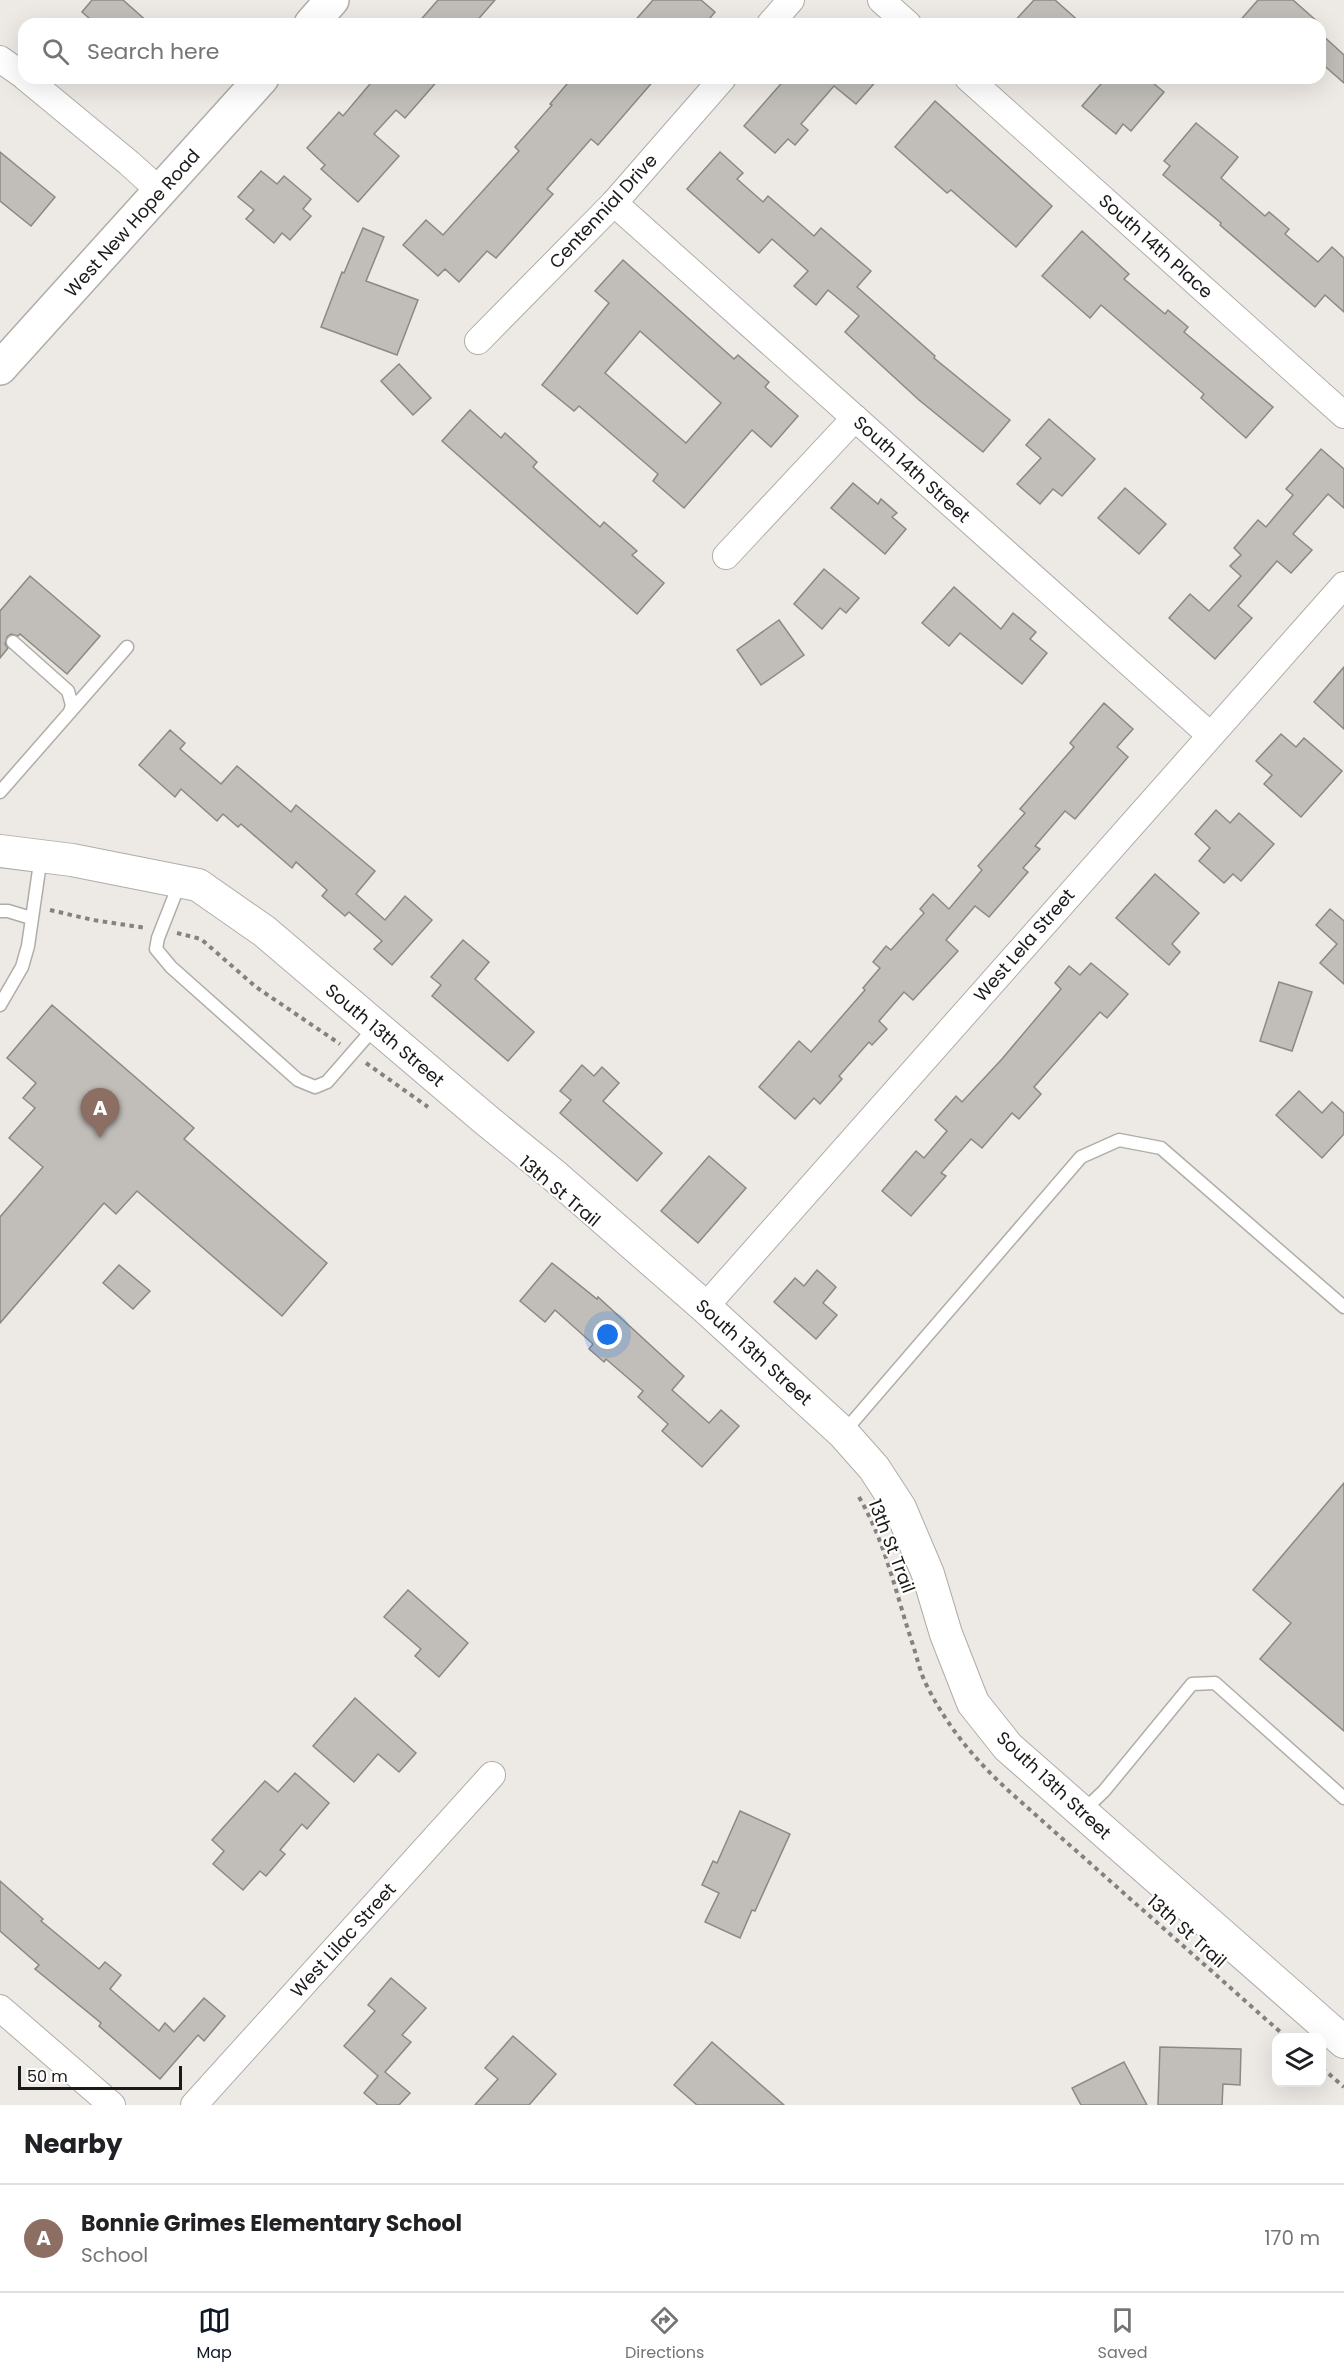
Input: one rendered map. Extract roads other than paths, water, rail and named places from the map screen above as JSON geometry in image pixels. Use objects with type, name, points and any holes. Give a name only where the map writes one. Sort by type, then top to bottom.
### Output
[{"type":"main road","points":[[316,18],[332,0]]},
{"type":"main road","name":"West New Hope Road","points":[[0,368],[257,84]]},
{"type":"street","points":[[775,18],[791,0]]},
{"type":"street","points":[[881,0],[901,18]]},
{"type":"street","points":[[0,59],[18,72]]},
{"type":"street","points":[[33,84],[129,163],[160,192]]},
{"type":"street","name":"Centennial Drive","points":[[478,341],[614,203],[718,84]]},
{"type":"street","name":"South 14th Place","points":[[975,84],[1344,415]]},
{"type":"street","name":"South 14th Street","points":[[614,203],[1210,735]]},
{"type":"street","points":[[726,556],[855,418]]},
{"type":"street","name":"West Lela Street","points":[[705,1307],[1344,586]]},
{"type":"street","name":"South 13th Street","points":[[0,851],[41,856],[198,885],[264,931],[375,1027],[556,1177],[705,1307],[843,1433],[874,1468],[900,1508],[928,1574],[946,1634],[973,1703],[1008,1747],[1344,2042]]},
{"type":"street","name":"West Lilac Street","points":[[194,2105],[492,1775]]},
{"type":"street","points":[[0,2008],[112,2105]]},
{"type":"lane","points":[[13,642],[68,692],[72,705],[70,712]]},
{"type":"lane","points":[[0,792],[127,647]]},
{"type":"lane","points":[[0,1005],[22,967],[28,946],[41,856]]},
{"type":"lane","points":[[181,881],[158,938],[156,949],[171,967],[298,1080],[315,1087],[327,1082],[375,1027]]},
{"type":"lane","points":[[0,911],[31,918]]},
{"type":"lane","points":[[843,1433],[1081,1157],[1119,1140],[1161,1148],[1344,1307]]},
{"type":"lane","points":[[1082,1812],[1104,1791],[1192,1684],[1215,1683],[1344,1798]]},
{"type":"place","name":"Bonnie Grimes Elementary School","points":[[100,1138]]}]
